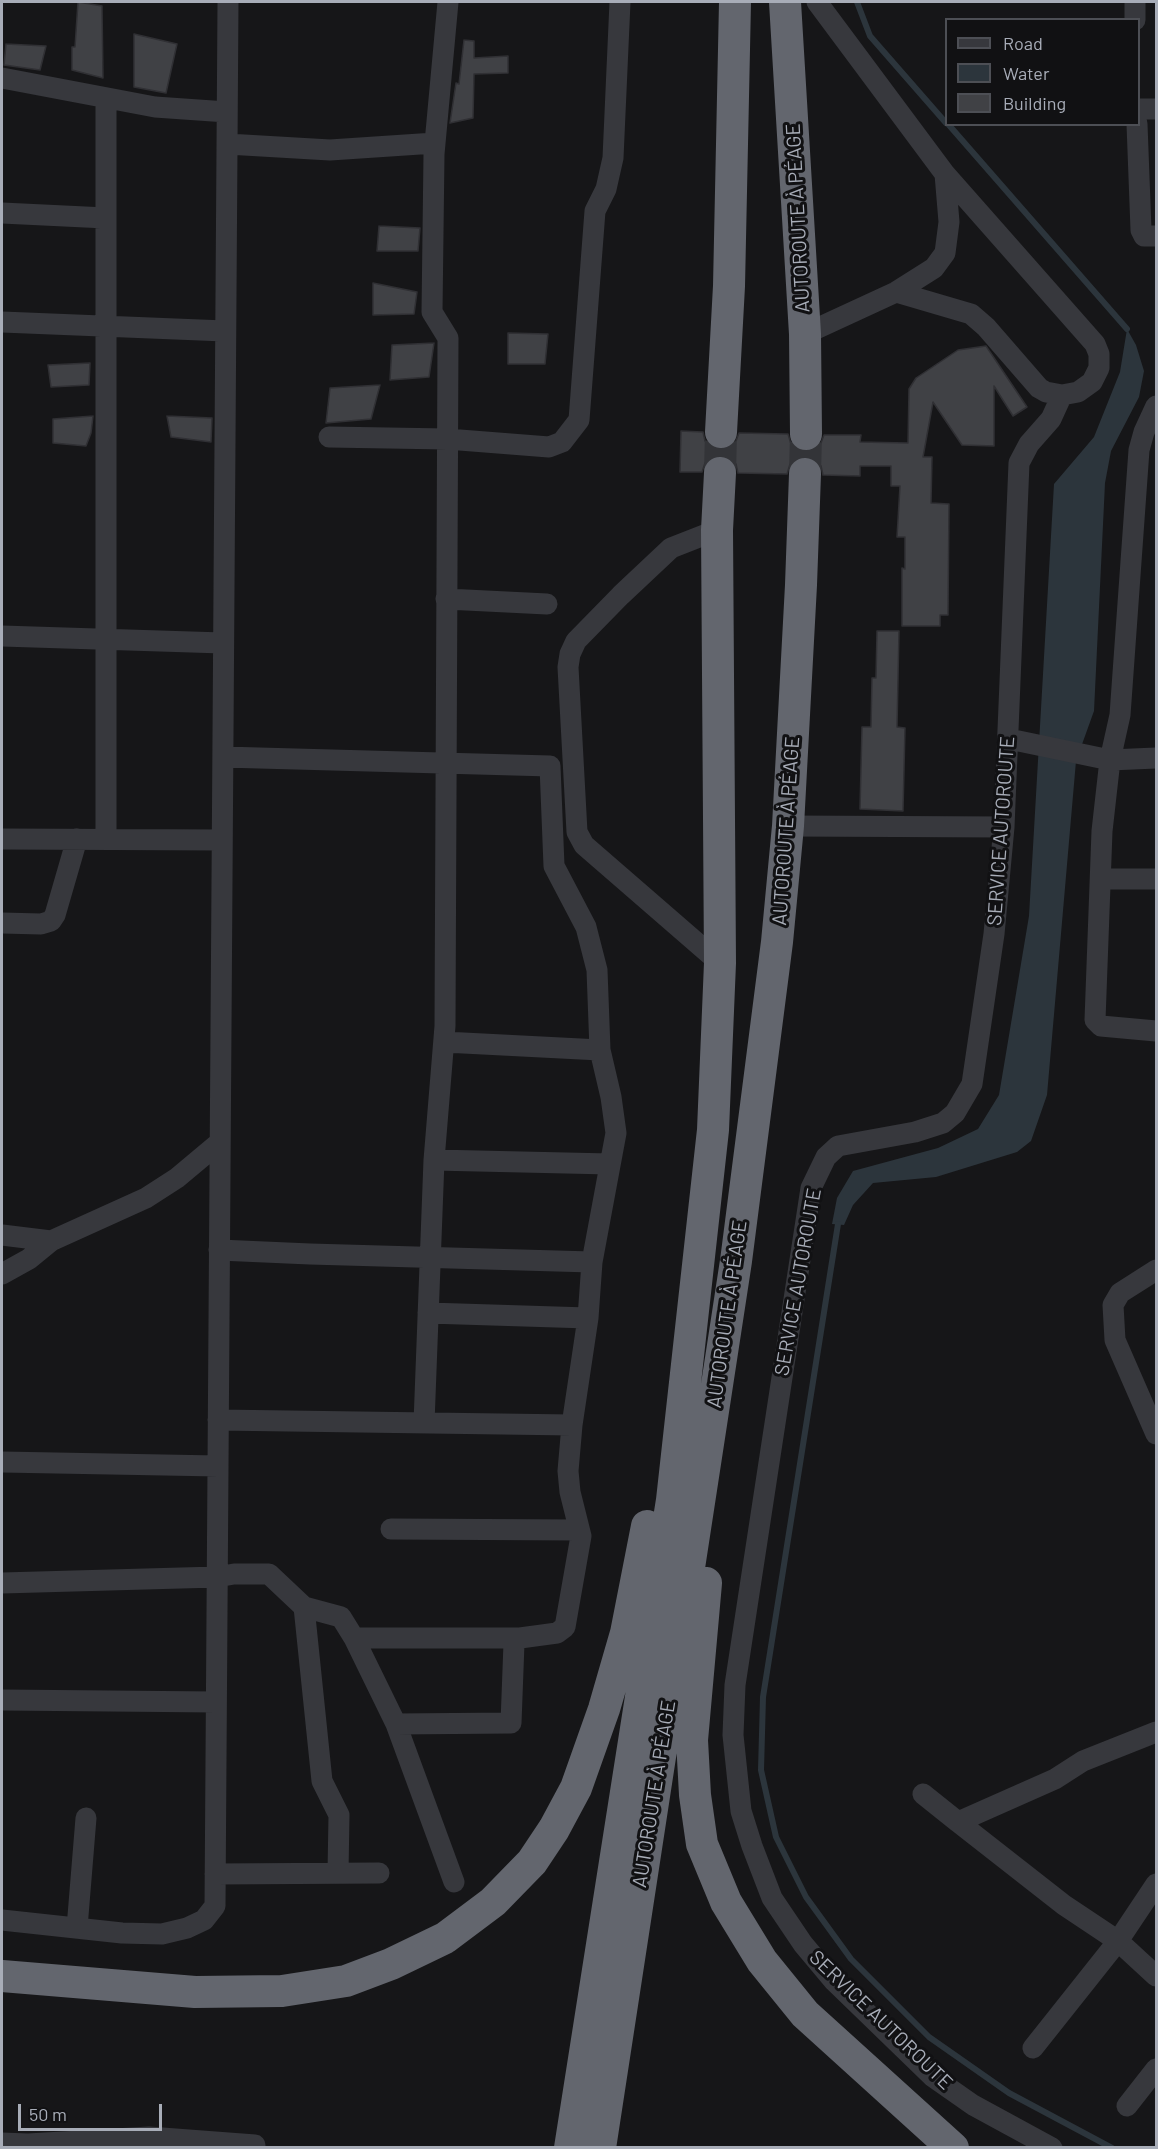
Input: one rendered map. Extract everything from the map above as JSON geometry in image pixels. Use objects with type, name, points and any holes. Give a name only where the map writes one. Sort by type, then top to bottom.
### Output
[{"type":"highway","points":[[721,432],[729,286],[735,2]]},
{"type":"highway","name":"AUTOROUTE À PÉAGE","points":[[785,2],[805,334],[806,434]]},
{"type":"highway","points":[[570,2148],[672,1500],[713,1130],[720,963],[717,530],[720,472]]},
{"type":"highway","name":"AUTOROUTE À PÉAGE","points":[[600,2148],[736,1260],[777,942],[788,826],[805,474]]},
{"type":"highway","points":[[736,1260],[692,1740],[695,1795],[702,1844],[726,1902],[762,1961],[805,2014],[953,2148]]},
{"type":"highway","points":[[2,1976],[195,1992],[282,1991],[346,1980],[391,1964],[445,1938],[493,1902],[532,1862],[554,1829],[576,1788],[604,1709],[626,1633],[695,1287]]},
{"type":"street","points":[[2,1920],[122,1933],[162,1934],[187,1928],[204,1920],[215,1906],[228,2]]},
{"type":"street","points":[[424,1423],[434,1160],[444,1042],[448,338],[432,312],[435,143],[448,2]]},
{"type":"street","points":[[329,437],[447,439],[549,447],[562,441],[579,420],[595,211],[606,189],[613,158],[620,2]]},
{"type":"street","points":[[818,2],[945,174],[1095,344],[1099,354],[1099,368],[1092,382],[1078,392],[1053,395],[1039,388],[986,327],[971,314],[896,292]]},
{"type":"street","points":[[1135,2],[1135,18]]},
{"type":"street","points":[[2,78],[155,107],[227,112]]},
{"type":"street","points":[[105,839],[106,99]]},
{"type":"street","points":[[1140,109],[1156,109]]},
{"type":"street","points":[[1137,126],[1141,230],[1144,236],[1156,236]]},
{"type":"street","points":[[226,144],[330,150],[435,143]]},
{"type":"street","points":[[805,334],[896,292],[934,268],[945,253],[949,222],[945,174]]},
{"type":"street","points":[[2,213],[106,218]]},
{"type":"street","points":[[2,322],[225,331]]},
{"type":"street","name":"SERVICE AUTOROUTE","points":[[1052,2148],[973,2105],[933,2077],[834,1981],[803,1944],[772,1898],[752,1846],[741,1811],[733,1735],[735,1685],[811,1188],[826,1157],[838,1146],[877,1137],[915,1132],[943,1123],[955,1113],[972,1084],[994,934],[1004,827],[1019,463],[1029,444],[1051,419],[1062,395]]},
{"type":"street","points":[[1156,406],[1144,432],[1139,450],[1120,715],[1110,760],[1102,831],[1095,1020],[1101,1026],[1156,1031]]},
{"type":"street","points":[[717,530],[671,548],[576,640],[570,654],[568,668],[577,832],[584,845],[720,963]]},
{"type":"street","points":[[446,599],[547,604]]},
{"type":"street","points":[[2,636],[223,643]]},
{"type":"street","points":[[1009,740],[1110,760],[1156,758]]},
{"type":"street","points":[[223,757],[550,766],[554,866],[586,927],[597,970],[600,1050],[616,1132],[592,1262],[588,1318],[572,1425],[568,1471],[570,1492],[580,1536],[565,1627],[557,1633],[520,1638],[354,1638]]},
{"type":"street","points":[[788,826],[1004,827]]},
{"type":"street","points":[[2,838],[222,840]]},
{"type":"street","points":[[2,923],[41,924],[51,921],[55,915],[77,839]]},
{"type":"street","points":[[1101,879],[1156,879]]},
{"type":"street","points":[[444,1042],[600,1050]]},
{"type":"street","points":[[2,1274],[29,1259],[51,1241],[146,1198],[177,1178],[220,1142]]},
{"type":"street","points":[[434,1160],[610,1164]]},
{"type":"street","points":[[2,1235],[51,1241]]},
{"type":"street","points":[[219,1250],[592,1262]]},
{"type":"street","points":[[1156,1270],[1120,1293],[1113,1305],[1115,1340],[1151,1409],[1156,1434]]},
{"type":"street","points":[[428,1313],[588,1318]]},
{"type":"street","points":[[218,1420],[572,1425]]},
{"type":"street","points":[[2,1462],[218,1466]]},
{"type":"street","points":[[391,1528],[579,1530]]},
{"type":"street","points":[[2,1583],[270,1574],[304,1607],[341,1617],[354,1638],[396,1724],[454,1882]]},
{"type":"street","points":[[304,1607],[322,1781],[339,1815],[338,1873]]},
{"type":"street","points":[[396,1724],[511,1723],[512,1652],[514,1643],[520,1638]]},
{"type":"street","points":[[2,1700],[216,1702]]},
{"type":"street","points":[[958,1822],[1055,1779],[1083,1761],[1156,1732]]},
{"type":"street","points":[[923,1794],[1064,1905],[1118,1941],[1156,1976]]},
{"type":"street","points":[[78,1928],[86,1818]]},
{"type":"street","points":[[215,1874],[380,1873]]},
{"type":"street","points":[[1033,2048],[1118,1941],[1156,1884]]},
{"type":"street","points":[[1127,2106],[1156,2069]]},
{"type":"street","points":[[2,2143],[28,2144],[149,2137],[255,2145]]},
{"type":"water","points":[[1127,329],[1136,345],[1144,371],[1139,397],[1111,451],[1105,483],[1094,711],[1076,761],[1047,1095],[1031,1141],[1017,1152],[936,1177],[873,1183],[853,1205],[844,1225],[832,1224],[837,1198],[853,1171],[938,1148],[978,1129],[999,1095],[1029,916],[1054,484],[1094,437],[1120,372]]},
{"type":"building","points":[[78,2],[102,6],[103,78],[72,70],[72,47],[75,47]]},
{"type":"building","points":[[134,34],[177,44],[166,93],[134,87]]},
{"type":"building","points":[[464,40],[474,41],[474,58],[508,56],[508,73],[474,74],[473,118],[450,123],[456,83],[459,84]]},
{"type":"building","points":[[6,44],[46,46],[40,70],[4,65]]},
{"type":"building","points":[[379,226],[420,228],[418,251],[377,251]]},
{"type":"building","points":[[373,283],[417,292],[414,314],[373,315]]},
{"type":"building","points":[[508,333],[548,334],[545,364],[508,364]]},
{"type":"building","points":[[434,343],[429,377],[390,380],[392,345]]},
{"type":"building","points":[[986,346],[1027,407],[1013,416],[994,386],[994,446],[962,445],[933,402],[923,457],[932,457],[931,503],[949,504],[948,615],[940,615],[940,626],[902,626],[902,568],[905,569],[905,537],[897,537],[900,486],[891,486],[891,466],[860,466],[860,476],[823,475],[821,466],[815,459],[805,456],[797,458],[790,464],[787,474],[738,473],[736,464],[730,458],[720,455],[711,457],[705,463],[702,472],[680,472],[681,431],[703,432],[705,441],[711,447],[719,450],[730,448],[739,433],[788,434],[791,444],[806,452],[816,449],[824,435],[861,435],[860,442],[908,443],[909,389],[916,378],[958,350]]},
{"type":"building","points":[[90,363],[89,385],[51,387],[48,365]]},
{"type":"building","points":[[380,385],[371,419],[326,423],[330,388]]},
{"type":"building","points":[[93,416],[91,433],[86,446],[53,443],[53,419]]},
{"type":"building","points":[[167,416],[212,418],[211,442],[171,437]]},
{"type":"building","points":[[877,631],[899,631],[897,727],[905,728],[903,811],[860,809],[862,727],[871,727],[872,678],[876,678]]},
{"type":"waterway","points":[[857,2],[870,36],[945,122]]},
{"type":"waterway","points":[[950,126],[1127,329]]},
{"type":"waterway","points":[[838,1224],[763,1697],[761,1770],[776,1837],[806,1897],[851,1959],[929,2037],[1009,2093],[1112,2148]]},
{"type":"tunnel","points":[[720,473],[721,432]]},
{"type":"tunnel","points":[[805,474],[806,434]]}]
